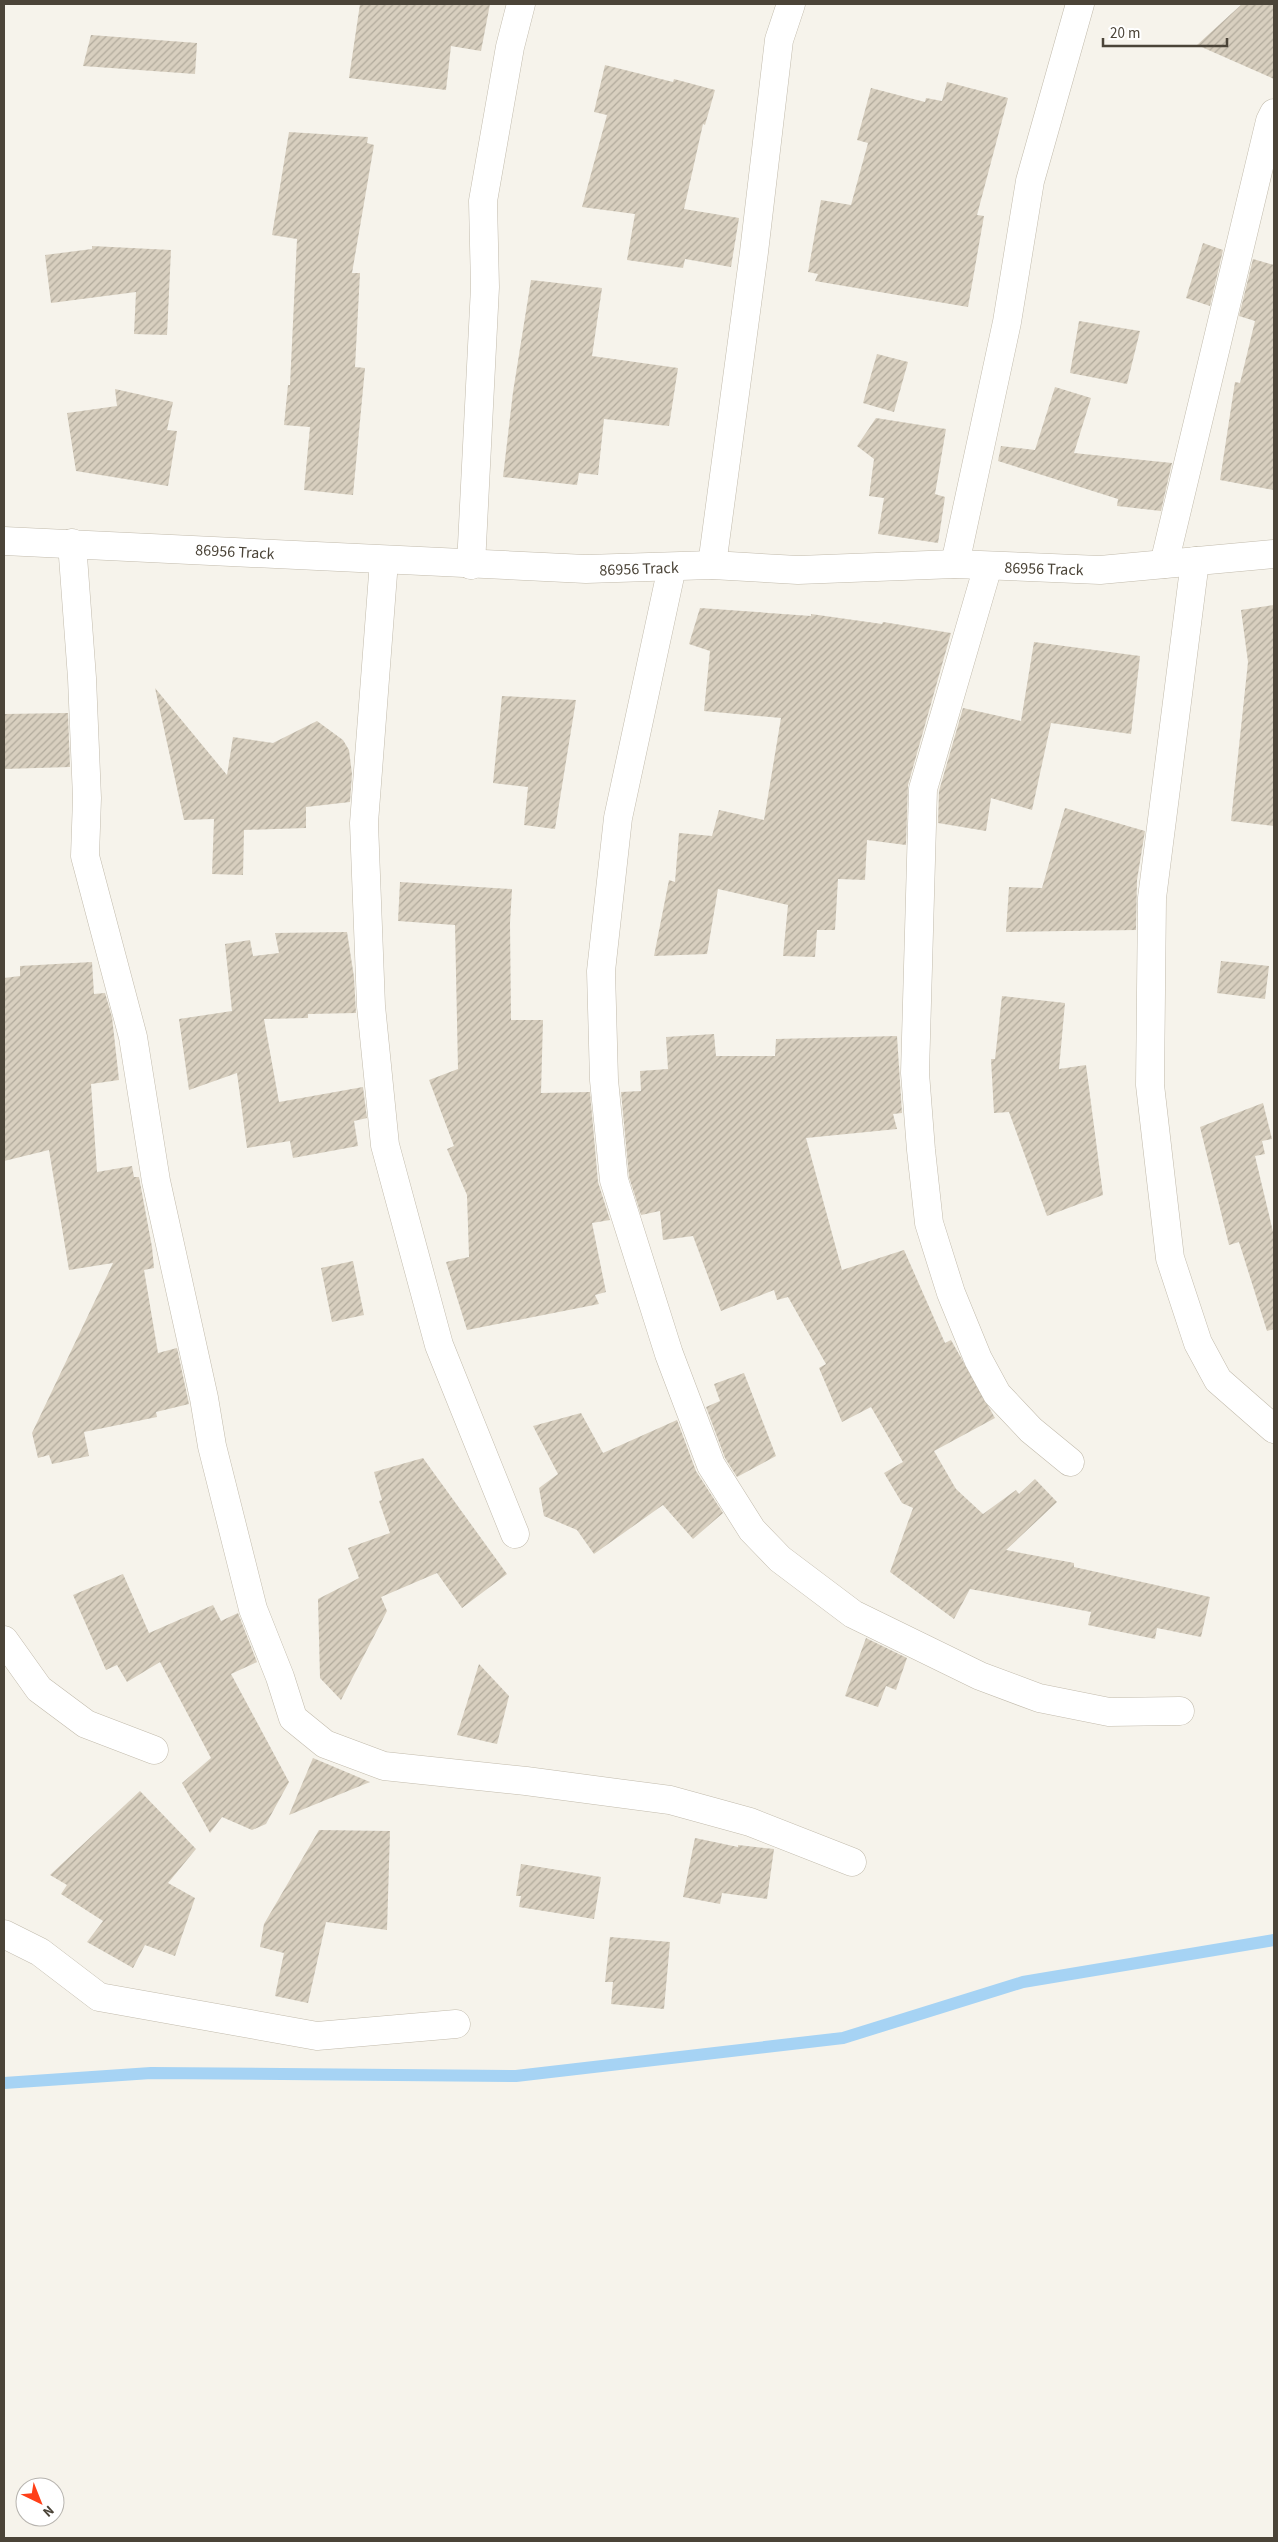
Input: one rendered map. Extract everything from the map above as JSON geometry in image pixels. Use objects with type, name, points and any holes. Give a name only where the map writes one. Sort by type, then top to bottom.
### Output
[{"type":"street","points":[[471,565],[485,287],[483,201],[510,47],[521,4]]},
{"type":"street","points":[[712,564],[754,252],[779,40],[791,4]]},
{"type":"street","points":[[955,564],[1007,322],[1030,181],[1080,4]]},
{"type":"street","points":[[1164,564],[1239,256],[1252,190],[1270,121],[1274,113]]},
{"type":"street","name":"86956 Track","points":[[4,541],[262,552],[384,561],[586,569],[712,564],[798,570],[955,564],[1100,570],[1274,554]]},
{"type":"street","points":[[72,544],[82,678],[87,798],[85,856],[133,1036],[156,1181],[204,1398],[212,1446],[253,1609],[280,1677],[292,1718],[325,1744],[384,1766],[526,1781],[670,1800],[750,1822],[852,1862]]},
{"type":"street","points":[[384,561],[364,823],[371,1006],[385,1145],[439,1345],[515,1534]]},
{"type":"street","points":[[1195,561],[1152,898],[1150,1085],[1170,1258],[1198,1343],[1218,1380],[1274,1429]]},
{"type":"street","points":[[988,566],[923,789],[915,1054],[921,1150],[929,1223],[951,1293],[978,1359],[997,1394],[1031,1430],[1070,1462]]},
{"type":"street","points":[[672,567],[618,818],[601,971],[604,1080],[614,1180],[669,1354],[711,1465],[752,1530],[780,1559],[853,1614],[980,1676],[1039,1698],[1109,1712],[1180,1711]]},
{"type":"street","points":[[4,1640],[39,1689],[86,1724],[154,1750]]},
{"type":"street","points":[[4,1934],[40,1952],[99,1997],[317,2036],[456,2024]]},
{"type":"building","points":[[360,4],[490,4],[481,51],[451,46],[446,90],[349,78]]},
{"type":"building","points":[[1242,4],[1274,4],[1274,79],[1197,45]]},
{"type":"building","points":[[91,35],[197,43],[195,74],[83,66]]},
{"type":"building","points":[[605,65],[673,82],[674,79],[715,90],[705,125],[703,124],[684,209],[739,218],[731,267],[685,259],[683,268],[627,260],[635,214],[582,207],[607,115],[594,112]]},
{"type":"building","points":[[947,82],[1008,98],[977,215],[984,216],[968,307],[815,281],[818,274],[808,272],[821,200],[851,205],[868,143],[857,140],[871,88],[925,102],[926,98],[942,101]]},
{"type":"building","points":[[289,132],[368,137],[367,143],[374,145],[352,273],[360,273],[355,367],[365,368],[353,495],[304,490],[310,427],[284,425],[288,385],[290,385],[297,239],[272,235]]},
{"type":"building","points":[[1203,243],[1223,250],[1210,306],[1186,298]]},
{"type":"building","points":[[92,246],[171,250],[167,335],[134,334],[136,292],[51,303],[45,255],[92,249]]},
{"type":"building","points":[[1253,259],[1274,265],[1274,490],[1220,480],[1235,382],[1240,383],[1255,321],[1239,316]]},
{"type":"building","points":[[531,280],[602,288],[592,356],[678,368],[669,426],[604,419],[598,475],[579,473],[577,485],[503,477],[513,392]]},
{"type":"building","points":[[1079,321],[1140,331],[1127,384],[1070,373]]},
{"type":"building","points":[[877,354],[908,362],[894,412],[863,403]]},
{"type":"building","points":[[1055,387],[1091,398],[1074,453],[1172,463],[1161,511],[1117,506],[1118,499],[998,461],[1001,446],[1035,450]]},
{"type":"building","points":[[115,389],[173,402],[167,430],[177,431],[168,486],[76,471],[67,413],[117,406]]},
{"type":"building","points":[[876,418],[946,429],[935,494],[945,497],[938,543],[878,534],[884,498],[869,496],[874,459],[857,446]]},
{"type":"building","points":[[1274,605],[1274,826],[1231,821],[1248,662],[1241,610]]},
{"type":"building","points":[[700,608],[811,616],[811,614],[882,624],[883,622],[951,633],[908,785],[906,845],[867,840],[865,880],[838,879],[835,930],[817,930],[815,957],[783,956],[788,905],[718,889],[707,954],[654,956],[669,880],[675,882],[679,833],[712,836],[719,810],[764,820],[781,718],[704,711],[710,651],[689,644]]},
{"type":"building","points":[[1034,642],[1140,656],[1131,734],[1051,723],[1032,810],[991,798],[986,831],[938,823],[939,791],[963,708],[1021,721]]},
{"type":"building","points":[[155,688],[227,775],[233,737],[273,743],[317,721],[343,740],[349,750],[352,774],[350,802],[306,807],[306,828],[244,830],[243,875],[212,874],[214,819],[184,820]]},
{"type":"building","points":[[502,696],[576,700],[555,829],[524,825],[528,787],[493,783]]},
{"type":"building","points":[[68,713],[70,767],[4,769],[4,714]]},
{"type":"building","points":[[1065,808],[1145,831],[1137,880],[1136,930],[1006,932],[1009,887],[1042,888]]},
{"type":"building","points":[[400,882],[512,889],[510,923],[511,1020],[543,1020],[541,1093],[590,1092],[598,1182],[610,1220],[592,1223],[606,1292],[595,1295],[599,1304],[467,1330],[446,1262],[469,1257],[467,1195],[447,1149],[454,1146],[429,1080],[458,1069],[455,925],[398,921]]},
{"type":"building","points":[[347,932],[354,977],[356,1013],[308,1014],[308,1018],[264,1019],[279,1102],[363,1087],[367,1118],[354,1121],[358,1146],[293,1158],[290,1141],[247,1148],[237,1073],[189,1090],[179,1019],[232,1011],[225,944],[250,940],[253,956],[279,953],[275,933]]},
{"type":"building","points":[[1221,961],[1269,966],[1265,999],[1217,993]]},
{"type":"building","points":[[92,962],[94,994],[105,993],[112,1017],[119,1080],[91,1084],[97,1172],[132,1166],[134,1177],[139,1177],[152,1247],[154,1268],[144,1270],[158,1353],[177,1348],[189,1404],[156,1412],[157,1417],[84,1432],[89,1456],[52,1464],[49,1455],[38,1458],[32,1433],[113,1263],[69,1270],[49,1150],[4,1161],[4,978],[20,976],[20,966]]},
{"type":"building","points":[[1002,996],[1065,1003],[1059,1069],[1086,1065],[1103,1195],[1047,1216],[1009,1112],[994,1113],[991,1059],[995,1059]]},
{"type":"building","points":[[714,1034],[716,1056],[775,1056],[776,1039],[897,1036],[902,1113],[893,1114],[897,1129],[806,1138],[842,1270],[904,1250],[945,1343],[951,1340],[995,1418],[934,1451],[956,1489],[983,1514],[1016,1490],[1019,1494],[1035,1479],[1057,1502],[1006,1550],[1074,1563],[1074,1567],[1210,1597],[1201,1637],[1157,1628],[1155,1639],[1088,1625],[1091,1612],[970,1589],[954,1619],[890,1572],[913,1508],[902,1503],[884,1473],[903,1462],[871,1407],[842,1422],[819,1368],[826,1364],[788,1297],[777,1300],[774,1290],[721,1311],[693,1236],[663,1240],[660,1211],[641,1215],[629,1177],[621,1092],[641,1091],[640,1071],[668,1069],[666,1037]]},
{"type":"building","points":[[1263,1103],[1272,1139],[1262,1141],[1265,1154],[1255,1156],[1274,1236],[1274,1329],[1267,1331],[1239,1242],[1229,1245],[1200,1127]]},
{"type":"building","points":[[353,1261],[364,1315],[332,1322],[321,1268]]},
{"type":"building","points":[[744,1373],[776,1456],[737,1477],[725,1458],[706,1407],[720,1401],[714,1384]]},
{"type":"building","points":[[581,1413],[603,1453],[677,1420],[696,1471],[723,1513],[693,1539],[663,1505],[594,1554],[577,1530],[544,1516],[539,1488],[558,1474],[533,1426]]},
{"type":"building","points":[[423,1458],[507,1574],[462,1608],[437,1573],[381,1597],[387,1611],[341,1700],[320,1678],[318,1599],[359,1578],[348,1548],[390,1533],[379,1501],[382,1500],[374,1472]]},
{"type":"building","points":[[123,1574],[149,1633],[213,1605],[221,1621],[238,1613],[257,1662],[231,1674],[289,1782],[266,1824],[252,1830],[222,1817],[210,1833],[182,1783],[211,1758],[160,1662],[127,1682],[117,1665],[106,1670],[73,1595]]},
{"type":"building","points":[[866,1638],[907,1658],[896,1690],[886,1686],[878,1707],[845,1696]]},
{"type":"building","points":[[479,1664],[509,1696],[497,1744],[457,1735]]},
{"type":"building","points":[[313,1758],[370,1782],[289,1815]]},
{"type":"building","points":[[140,1791],[196,1849],[168,1883],[195,1898],[175,1956],[145,1945],[133,1968],[87,1942],[103,1921],[61,1894],[67,1885],[50,1875]]},
{"type":"building","points":[[319,1830],[390,1831],[387,1930],[326,1922],[308,2003],[275,1996],[284,1953],[260,1947],[264,1924]]},
{"type":"building","points":[[695,1838],[738,1847],[738,1845],[774,1849],[767,1899],[722,1893],[720,1904],[683,1897]]},
{"type":"building","points":[[521,1864],[601,1877],[594,1919],[519,1907],[521,1896],[516,1896]]},
{"type":"building","points":[[610,1937],[670,1942],[664,2009],[611,2004],[613,1982],[605,1982]]},
{"type":"waterway","points":[[4,2083],[151,2073],[516,2076],[843,2038],[1023,1982],[1274,1940]]}]
